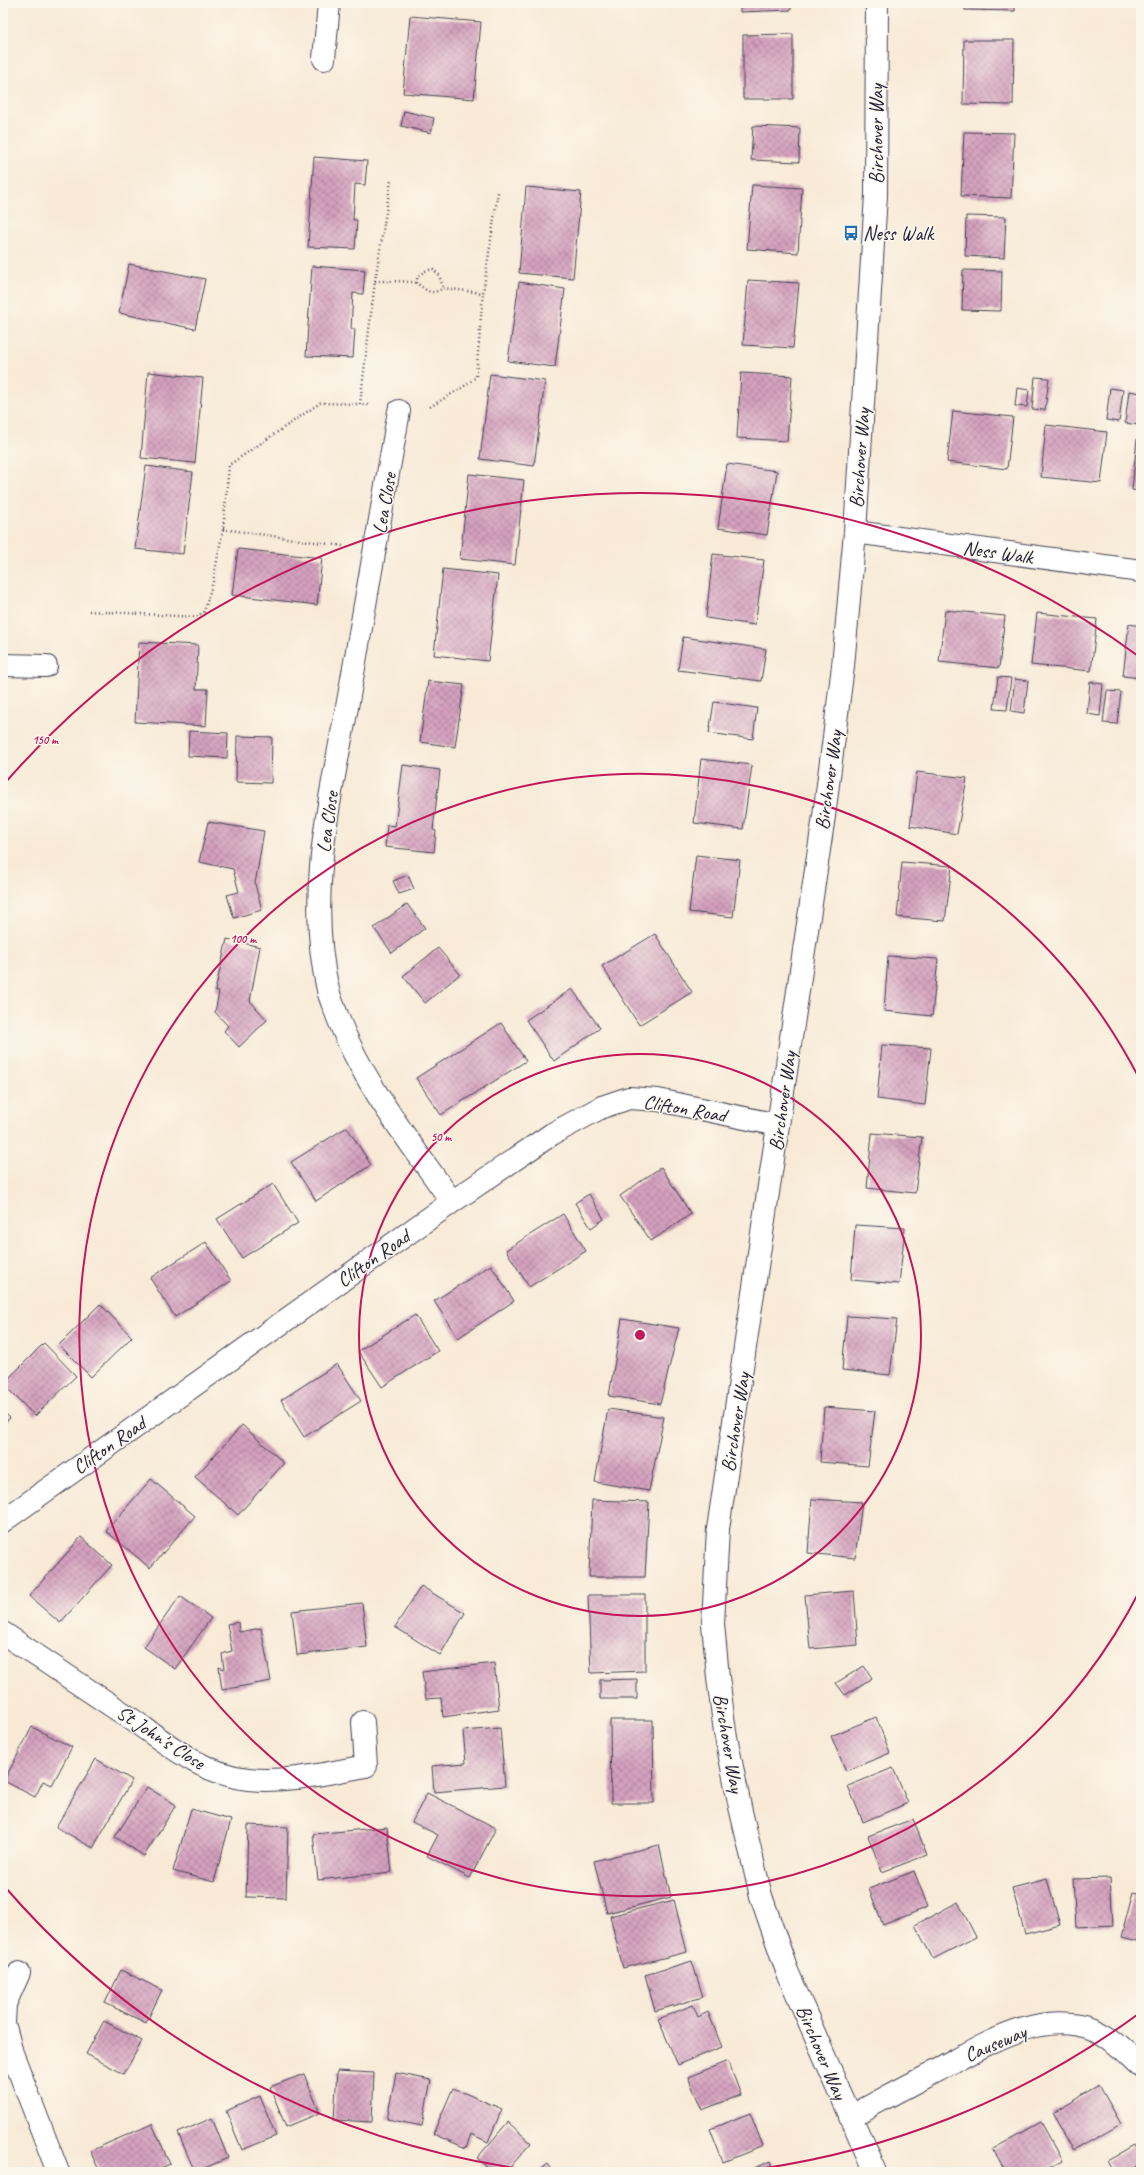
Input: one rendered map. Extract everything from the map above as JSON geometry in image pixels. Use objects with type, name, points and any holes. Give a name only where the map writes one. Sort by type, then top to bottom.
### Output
[{"type":"street","points":[[324,59],[329,3]]},
{"type":"street","name":"Birchover Way","points":[[875,2172],[787,1972],[761,1896],[740,1807],[725,1732],[713,1624],[718,1529],[734,1437],[826,800],[843,666],[855,532],[876,195],[877,3]]},
{"type":"street","name":"Lea Close","points":[[399,411],[376,550],[328,801],[321,866],[319,926],[328,991],[346,1038],[369,1082],[452,1202]]},
{"type":"street","name":"Ness Walk","points":[[855,532],[1141,571]]},
{"type":"street","points":[[3,665],[46,666]]},
{"type":"street","name":"Clifton Road","points":[[3,1521],[452,1202],[552,1134],[602,1107],[629,1098],[658,1100],[778,1125]]},
{"type":"street","name":"St John's Close","points":[[3,1633],[173,1749],[219,1773],[249,1779],[279,1778],[311,1776],[366,1766],[363,1722]]},
{"type":"street","points":[[19,1972],[5,2004],[4,2023],[12,2053],[58,2172]]},
{"type":"street","name":"Causeway","points":[[850,2117],[997,2038],[1033,2026],[1062,2024],[1094,2030],[1110,2040],[1141,2067]]},
{"type":"path","points":[[360,404],[375,281],[391,180]]},
{"type":"path","points":[[90,611],[196,617],[204,612],[209,600],[223,529],[229,465],[320,403],[360,404],[399,411],[426,410],[463,388],[476,377],[482,293],[498,192]]},
{"type":"path","points":[[416,283],[418,276],[433,270],[439,275],[443,288]]},
{"type":"path","points":[[375,281],[416,283],[428,292],[437,292],[443,288],[482,293]]},
{"type":"path","points":[[223,529],[376,550]]},
{"type":"building","points":[[740,3],[791,3],[791,10],[740,12]]},
{"type":"building","points":[[965,3],[1015,3],[1015,11],[965,10]]},
{"type":"building","points":[[410,16],[481,22],[474,99],[403,93]]},
{"type":"building","points":[[793,34],[793,99],[743,99],[743,35]]},
{"type":"building","points":[[964,40],[1014,40],[1013,105],[963,104]]},
{"type":"building","points":[[404,111],[434,118],[431,133],[401,126]]},
{"type":"building","points":[[753,126],[800,128],[799,162],[751,160]]},
{"type":"building","points":[[964,132],[1014,133],[1011,198],[961,196]]},
{"type":"building","points":[[314,157],[367,161],[365,185],[355,184],[353,220],[357,220],[355,249],[308,247]]},
{"type":"building","points":[[752,185],[802,188],[798,253],[747,249]]},
{"type":"building","points":[[526,187],[581,192],[573,278],[519,273]]},
{"type":"building","points":[[966,216],[1006,217],[1004,258],[965,256]]},
{"type":"building","points":[[129,264],[205,279],[195,329],[119,313]]},
{"type":"building","points":[[312,266],[365,270],[363,294],[353,293],[351,329],[355,329],[353,358],[306,356]]},
{"type":"building","points":[[963,270],[1002,271],[1001,311],[962,310]]},
{"type":"building","points":[[748,280],[799,283],[793,348],[743,345]]},
{"type":"building","points":[[519,282],[565,289],[555,367],[508,361]]},
{"type":"building","points":[[148,372],[203,378],[195,463],[141,458]]},
{"type":"building","points":[[741,373],[792,376],[787,441],[737,438]]},
{"type":"building","points":[[490,374],[545,381],[534,466],[480,459]]},
{"type":"building","points":[[1035,377],[1049,378],[1045,410],[1032,409]]},
{"type":"building","points":[[1017,388],[1029,390],[1027,407],[1015,406]]},
{"type":"building","points":[[1110,388],[1123,390],[1119,422],[1106,420]]},
{"type":"building","points":[[1129,391],[1141,393],[1138,425],[1125,423]]},
{"type":"building","points":[[953,411],[1013,417],[1007,469],[947,462]]},
{"type":"building","points":[[1046,425],[1107,432],[1101,483],[1041,477]]},
{"type":"building","points":[[1137,439],[1141,439],[1141,491],[1132,490]]},
{"type":"building","points":[[727,464],[777,471],[767,535],[718,528]]},
{"type":"building","points":[[146,466],[193,472],[183,554],[135,549]]},
{"type":"building","points":[[469,474],[524,480],[515,565],[460,559]]},
{"type":"building","points":[[238,549],[322,558],[317,605],[232,595]]},
{"type":"building","points":[[713,554],[764,560],[755,625],[706,618]]},
{"type":"building","points":[[443,569],[498,575],[488,661],[434,655]]},
{"type":"building","points":[[945,610],[1005,616],[999,668],[939,662]]},
{"type":"building","points":[[1037,613],[1097,619],[1091,671],[1031,665]]},
{"type":"building","points":[[1129,624],[1141,626],[1141,678],[1123,676]]},
{"type":"building","points":[[683,637],[766,649],[761,681],[678,670]]},
{"type":"building","points":[[139,642],[198,645],[196,689],[208,689],[206,726],[135,722]]},
{"type":"building","points":[[998,677],[1011,678],[1007,710],[994,709]]},
{"type":"building","points":[[1015,679],[1028,681],[1024,713],[1011,711]]},
{"type":"building","points":[[428,681],[464,685],[455,747],[420,742]]},
{"type":"building","points":[[1090,682],[1103,684],[1100,716],[1087,714]]},
{"type":"building","points":[[1107,691],[1121,692],[1117,724],[1103,723]]},
{"type":"building","points":[[714,702],[757,708],[753,739],[709,733]]},
{"type":"building","points":[[189,731],[228,733],[227,758],[188,756]]},
{"type":"building","points":[[237,736],[272,737],[271,783],[236,782]]},
{"type":"building","points":[[701,759],[752,765],[743,829],[694,823]]},
{"type":"building","points":[[403,765],[440,770],[433,830],[436,831],[434,852],[385,847],[387,825],[395,826]]},
{"type":"building","points":[[917,772],[967,778],[957,834],[910,826]]},
{"type":"building","points":[[208,822],[264,831],[255,884],[262,910],[234,918],[227,895],[239,892],[233,869],[199,862]]},
{"type":"building","points":[[696,855],[740,860],[733,917],[689,912]]},
{"type":"building","points":[[902,862],[952,866],[945,921],[897,917]]},
{"type":"building","points":[[408,875],[414,889],[399,894],[393,881]]},
{"type":"building","points":[[407,904],[425,928],[392,953],[374,928]]},
{"type":"building","points":[[655,934],[692,992],[639,1025],[602,966]]},
{"type":"building","points":[[227,939],[260,947],[250,1001],[267,1020],[239,1047],[224,1031],[228,1026],[215,1012],[219,992],[215,991]]},
{"type":"building","points":[[438,948],[460,974],[425,1003],[403,976]]},
{"type":"building","points":[[888,956],[938,959],[932,1016],[884,1011]]},
{"type":"building","points":[[572,989],[600,1028],[554,1061],[526,1020]]},
{"type":"building","points":[[501,1023],[526,1061],[441,1115],[416,1078]]},
{"type":"building","points":[[882,1045],[931,1048],[925,1105],[877,1099]]},
{"type":"building","points":[[347,1127],[371,1165],[316,1201],[291,1162]]},
{"type":"building","points":[[872,1133],[922,1137],[915,1193],[867,1188]]},
{"type":"building","points":[[661,1167],[691,1214],[651,1241],[620,1196]]},
{"type":"building","points":[[273,1184],[298,1223],[242,1258],[217,1219]]},
{"type":"building","points":[[589,1194],[604,1219],[591,1228],[575,1203]]},
{"type":"building","points":[[563,1214],[586,1251],[529,1287],[506,1250]]},
{"type":"building","points":[[855,1225],[905,1228],[899,1284],[851,1280]]},
{"type":"building","points":[[206,1242],[231,1281],[175,1317],[150,1278]]},
{"type":"building","points":[[491,1265],[514,1301],[458,1338],[434,1301]]},
{"type":"building","points":[[100,1304],[132,1337],[91,1377],[59,1345]]},
{"type":"building","points":[[415,1315],[438,1351],[382,1387],[358,1351]]},
{"type":"building","points":[[847,1316],[897,1319],[890,1375],[842,1370]]},
{"type":"building","points":[[622,1319],[679,1328],[660,1404],[609,1396]]},
{"type":"building","points":[[44,1343],[76,1376],[35,1416],[3,1384]]},
{"type":"building","points":[[337,1364],[361,1401],[304,1437],[281,1400]]},
{"type":"building","points":[[824,1407],[875,1411],[868,1466],[820,1462]]},
{"type":"building","points":[[608,1409],[664,1417],[649,1491],[595,1482]]},
{"type":"building","points":[[3,1411],[10,1418],[3,1425]]},
{"type":"building","points":[[242,1425],[284,1463],[238,1515],[195,1477]]},
{"type":"building","points":[[151,1479],[195,1516],[150,1568],[106,1531]]},
{"type":"building","points":[[812,1499],[862,1502],[855,1558],[808,1553]]},
{"type":"building","points":[[592,1500],[649,1502],[645,1577],[589,1577]]},
{"type":"building","points":[[81,1537],[112,1565],[60,1623],[29,1596]]},
{"type":"building","points":[[421,1586],[465,1613],[440,1655],[395,1627]]},
{"type":"building","points":[[854,1591],[858,1645],[810,1649],[805,1595]]},
{"type":"building","points":[[588,1595],[645,1595],[645,1671],[591,1673]]},
{"type":"building","points":[[180,1596],[211,1618],[175,1669],[144,1647]]},
{"type":"building","points":[[362,1603],[367,1647],[297,1655],[292,1611]]},
{"type":"building","points":[[238,1622],[239,1632],[261,1628],[271,1681],[222,1690],[219,1667],[224,1669],[222,1654],[232,1651],[227,1624]]},
{"type":"building","points":[[494,1663],[499,1709],[443,1717],[441,1698],[426,1699],[422,1672]]},
{"type":"building","points":[[864,1666],[872,1678],[845,1695],[836,1683]]},
{"type":"building","points":[[637,1679],[637,1699],[600,1699],[600,1680]]},
{"type":"building","points":[[876,1717],[890,1753],[846,1771],[831,1736]]},
{"type":"building","points":[[610,1720],[653,1720],[654,1803],[611,1803]]},
{"type":"building","points":[[32,1727],[72,1747],[52,1785],[43,1781],[35,1797],[4,1781]]},
{"type":"building","points":[[500,1728],[505,1786],[434,1792],[432,1766],[466,1763],[463,1731]]},
{"type":"building","points":[[96,1759],[132,1780],[93,1848],[56,1827]]},
{"type":"building","points":[[893,1768],[908,1803],[863,1822],[848,1786]]},
{"type":"building","points":[[147,1787],[176,1805],[144,1856],[115,1837]]},
{"type":"building","points":[[427,1793],[496,1828],[470,1878],[427,1856],[438,1835],[412,1822]]},
{"type":"building","points":[[191,1809],[231,1820],[214,1882],[173,1871]]},
{"type":"building","points":[[913,1819],[927,1855],[882,1872],[868,1836]]},
{"type":"building","points":[[248,1825],[288,1827],[286,1898],[246,1897]]},
{"type":"building","points":[[387,1827],[392,1872],[318,1880],[313,1834]]},
{"type":"building","points":[[659,1845],[671,1897],[607,1913],[594,1861]]},
{"type":"building","points":[[914,1871],[928,1907],[883,1925],[869,1889]]},
{"type":"building","points":[[1110,1878],[1113,1925],[1076,1927],[1073,1879]]},
{"type":"building","points":[[1047,1879],[1060,1925],[1025,1934],[1012,1888]]},
{"type":"building","points":[[1133,1892],[1141,1894],[1141,1943],[1121,1938]]},
{"type":"building","points":[[674,1900],[687,1952],[623,1968],[610,1916]]},
{"type":"building","points":[[958,1902],[976,1937],[933,1959],[915,1925]]},
{"type":"building","points":[[692,1961],[703,1997],[655,2011],[645,1975]]},
{"type":"building","points":[[121,1970],[162,1990],[146,2023],[105,2003]]},
{"type":"building","points":[[693,2005],[698,2017],[708,2012],[722,2047],[678,2065],[658,2019]]},
{"type":"building","points":[[104,2021],[142,2041],[124,2074],[86,2054]]},
{"type":"building","points":[[728,2061],[741,2095],[702,2110],[688,2077]]},
{"type":"building","points":[[337,2071],[374,2073],[372,2122],[334,2120]]},
{"type":"building","points":[[396,2073],[431,2080],[422,2126],[387,2119]]},
{"type":"building","points":[[304,2074],[320,2113],[286,2127],[270,2087]]},
{"type":"building","points":[[1099,2085],[1121,2124],[1073,2151],[1051,2113]]},
{"type":"building","points":[[453,2088],[502,2109],[488,2142],[471,2134],[466,2148],[433,2134]]},
{"type":"building","points":[[260,2096],[276,2136],[242,2150],[226,2111]]},
{"type":"building","points":[[750,2113],[763,2146],[723,2162],[710,2129]]},
{"type":"building","points":[[212,2118],[228,2158],[195,2172],[178,2133]]},
{"type":"building","points":[[508,2122],[531,2143],[506,2172],[492,2172],[477,2158]]},
{"type":"building","points":[[1041,2122],[1062,2160],[1041,2172],[1006,2172],[993,2149]]},
{"type":"building","points":[[152,2124],[170,2164],[153,2172],[100,2172],[90,2151]]},
{"type":"building","points":[[1136,2145],[1141,2154],[1141,2164],[1125,2172],[1114,2172],[1108,2161]]},
{"type":"building","points":[[771,2161],[775,2172],[745,2172]]},
{"type":"building","points":[[548,2164],[554,2172],[538,2172]]},
{"type":"place","name":"Ness Walk","points":[[851,233]]}]
